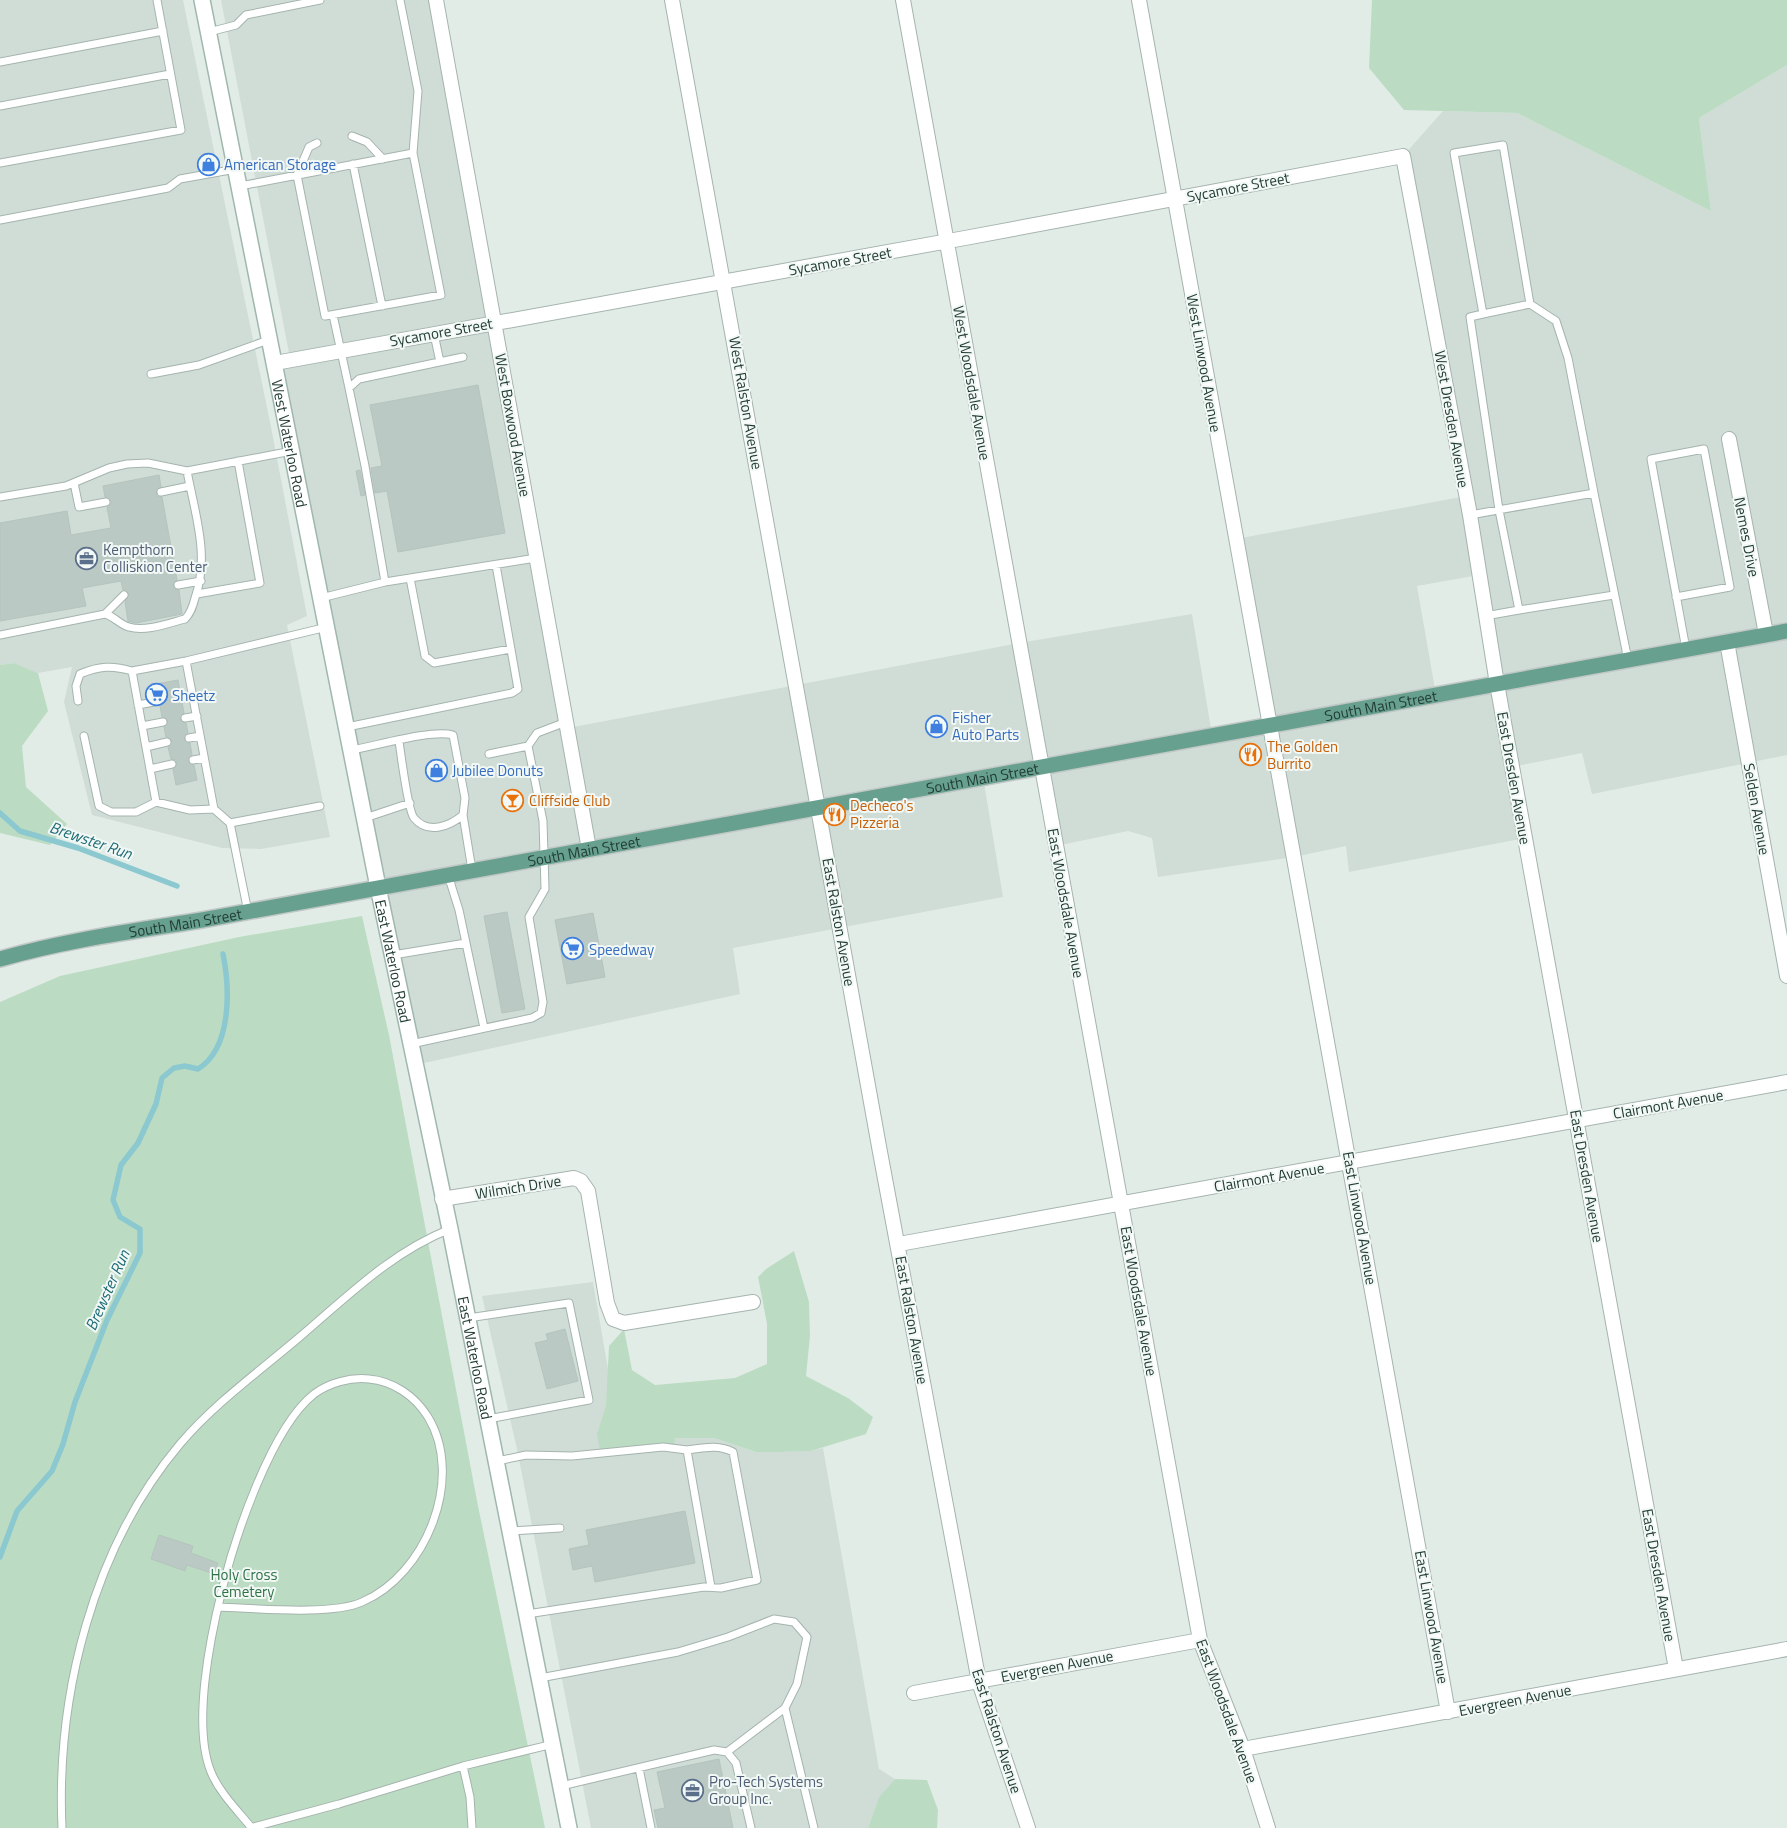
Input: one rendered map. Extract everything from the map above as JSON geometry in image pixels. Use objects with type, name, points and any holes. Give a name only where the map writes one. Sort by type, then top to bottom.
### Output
[{"type":"main road","name":"West Waterloo Road","points":[[206,1],[209,32],[378,887]]},
{"type":"main road","name":"South Main Street","points":[[0,959],[46,946],[248,912],[818,806],[1787,631]]},
{"type":"main road","name":"East Waterloo Road","points":[[378,887],[442,1199],[450,1229],[569,1828]]},
{"type":"street","name":"West Boxwood Avenue","points":[[436,0],[589,849]]},
{"type":"street","name":"West Ralston Avenue","points":[[672,0],[818,806]]},
{"type":"street","name":"West Woodsdale Avenue","points":[[903,0],[1041,766]]},
{"type":"street","name":"West Linwood Avenue","points":[[1139,0],[1270,725]]},
{"type":"street","name":"Sycamore Street","points":[[275,363],[946,242],[1404,156]]},
{"type":"street","name":"West Dresden Avenue","points":[[1404,156],[1470,516],[1496,684]]},
{"type":"street","name":"Nemes Drive","points":[[1729,439],[1766,634]]},
{"type":"street","name":"Selden Avenue","points":[[1727,642],[1787,976]]},
{"type":"street","name":"East Dresden Avenue","points":[[1496,684],[1676,1669]]},
{"type":"street","name":"East Linwood Avenue","points":[[1270,725],[1351,1163],[1448,1712]]},
{"type":"street","name":"East Woodsdale Avenue","points":[[1041,766],[1200,1640],[1243,1749],[1268,1828]]},
{"type":"street","name":"East Ralston Avenue","points":[[818,806],[979,1682],[1028,1828]]},
{"type":"street","name":"Clairmont Avenue","points":[[899,1244],[1787,1082]]},
{"type":"street","name":"Wilmich Drive","points":[[442,1199],[574,1178],[581,1180],[588,1191],[607,1303],[613,1319],[624,1323],[753,1302]]},
{"type":"street","name":"Evergreen Avenue","points":[[914,1693],[1200,1640]]},
{"type":"street","name":"Evergreen Avenue","points":[[1243,1749],[1787,1649]]},
{"type":"lane","points":[[0,163],[181,130],[157,0]]},
{"type":"lane","points":[[209,32],[236,25],[246,15],[320,0]]},
{"type":"lane","points":[[317,142],[309,147],[297,175],[325,316],[441,295],[413,153],[418,91],[400,0]]},
{"type":"lane","points":[[0,62],[163,31]]},
{"type":"lane","points":[[0,106],[170,74]]},
{"type":"lane","points":[[352,136],[367,142],[383,158]]},
{"type":"lane","points":[[1483,314],[1454,153],[1503,145],[1530,304]]},
{"type":"lane","points":[[240,186],[413,153]]},
{"type":"lane","points":[[353,164],[382,306]]},
{"type":"lane","points":[[0,220],[168,188],[180,179],[236,169]]},
{"type":"lane","points":[[1519,610],[1499,510],[1470,317],[1530,304],[1556,321],[1568,358],[1628,660]]},
{"type":"lane","points":[[333,315],[365,466],[385,582]]},
{"type":"lane","points":[[434,333],[440,362]]},
{"type":"lane","points":[[151,374],[199,365],[271,339]]},
{"type":"lane","points":[[349,388],[359,379],[463,357]]},
{"type":"lane","points":[[1676,597],[1730,588],[1704,449],[1651,459],[1676,597],[1686,649]]},
{"type":"lane","points":[[0,497],[66,486],[109,468],[127,464],[148,463],[187,471],[293,451]]},
{"type":"lane","points":[[197,594],[260,583],[238,461]]},
{"type":"lane","points":[[0,635],[105,614],[110,615],[129,627],[161,625],[185,619],[190,614],[202,580],[204,562],[187,471]]},
{"type":"lane","points":[[74,483],[79,507],[106,502]]},
{"type":"lane","points":[[162,492],[190,486]]},
{"type":"lane","points":[[1470,516],[1594,493]]},
{"type":"lane","points":[[321,598],[385,582],[536,558]]},
{"type":"lane","points":[[347,727],[512,693],[518,689],[496,565]]},
{"type":"lane","points":[[410,578],[425,656],[434,663],[511,649]]},
{"type":"lane","points":[[178,585],[202,580]]},
{"type":"lane","points":[[105,614],[124,595]]},
{"type":"lane","points":[[1486,616],[1614,595]]},
{"type":"lane","points":[[78,701],[76,686],[80,674],[96,667],[115,666],[132,671],[186,661],[327,627]]},
{"type":"lane","points":[[186,661],[214,809],[230,823],[248,912]]},
{"type":"lane","points":[[132,671],[156,802]]},
{"type":"lane","points":[[181,697],[192,695]]},
{"type":"lane","points":[[138,705],[159,701]]},
{"type":"lane","points":[[185,718],[197,716]]},
{"type":"lane","points":[[142,726],[163,722]]},
{"type":"lane","points":[[489,754],[528,746],[537,733],[566,722]]},
{"type":"lane","points":[[351,750],[443,733],[453,735],[465,798],[463,815],[472,870]]},
{"type":"lane","points":[[84,736],[99,806],[111,812],[136,812],[156,802],[190,810],[214,809]]},
{"type":"lane","points":[[189,738],[200,736]]},
{"type":"lane","points":[[398,741],[413,817],[424,826],[440,827],[452,824],[463,815]]},
{"type":"lane","points":[[146,747],[167,742]]},
{"type":"lane","points":[[411,1044],[532,1018],[541,1013],[543,1002],[529,917],[545,888],[543,821],[528,746]]},
{"type":"lane","points":[[194,760],[204,758]]},
{"type":"lane","points":[[150,769],[172,764]]},
{"type":"lane","points":[[365,818],[410,803]]},
{"type":"lane","points":[[230,823],[320,806]]},
{"type":"lane","points":[[448,875],[459,910],[484,1028]]},
{"type":"lane","points":[[393,955],[466,943]]},
{"type":"lane","points":[[62,1828],[64,1749],[78,1662],[96,1595],[111,1555],[148,1486],[181,1442],[217,1407],[389,1261],[424,1240],[450,1229]]},
{"type":"lane","points":[[468,1318],[569,1303],[590,1400],[488,1419]]},
{"type":"lane","points":[[218,1607],[341,1608],[363,1602],[398,1578],[418,1555],[432,1527],[441,1495],[442,1469],[435,1432],[430,1419],[414,1400],[400,1388],[386,1382],[361,1378],[336,1382],[325,1387],[304,1404],[274,1450],[243,1518],[233,1545],[218,1607],[205,1682],[203,1724],[205,1748],[216,1784],[250,1827],[339,1804],[463,1766],[553,1744]]},
{"type":"lane","points":[[497,1461],[526,1455],[572,1456],[663,1447],[687,1450],[714,1446],[733,1452],[756,1580],[721,1588],[527,1614]]},
{"type":"lane","points":[[687,1450],[711,1588]]},
{"type":"lane","points":[[511,1531],[560,1528]]},
{"type":"lane","points":[[540,1678],[678,1652],[728,1637],[774,1619],[794,1622],[807,1638],[798,1684],[785,1708],[727,1752]]},
{"type":"lane","points":[[785,1708],[814,1828]]},
{"type":"lane","points":[[562,1786],[714,1750],[727,1752],[736,1763],[751,1828]]},
{"type":"lane","points":[[463,1766],[470,1797],[472,1828]]},
{"type":"lane","points":[[639,1768],[651,1828]]},
{"type":"shaded area","points":[[0,0],[183,0],[271,427],[307,616],[287,625],[330,837],[261,849],[222,848],[92,815],[64,702],[72,667],[38,673],[14,663],[0,665]]},
{"type":"shaded area","points":[[221,0],[434,0],[489,316],[289,353]]},
{"type":"shaded area","points":[[1787,65],[1787,755],[1592,794],[1582,753],[1512,767],[1525,838],[1349,872],[1346,846],[1294,857],[1158,877],[1152,838],[1128,831],[1056,846],[1041,766],[983,777],[1003,897],[733,948],[740,994],[415,1065],[275,363],[495,322],[568,728],[1019,643],[1192,614],[1212,735],[1269,725],[1236,539],[1466,496],[1403,156],[1443,111],[1517,113],[1711,211],[1699,118]],"holes":[[[1479,575],[1496,684],[1436,695],[1417,586]]]},
{"type":"shaded area","points":[[593,1282],[614,1404],[674,1447],[674,1438],[714,1438],[756,1452],[811,1451],[823,1448],[879,1769],[895,1779],[879,1797],[868,1828],[591,1828],[517,1449],[482,1296]]},
{"type":"green space","points":[[1372,0],[1787,0],[1787,65],[1699,118],[1711,211],[1517,113],[1404,110],[1369,68]]},
{"type":"green space","points":[[14,663],[38,673],[48,711],[22,746],[26,787],[67,824],[50,845],[0,833],[0,665]]},
{"type":"green space","name":"Holy Cross Cemetery","points":[[362,916],[389,1035],[478,1506],[545,1828],[0,1828],[0,1002],[60,976],[239,937]]},
{"type":"green space","points":[[794,1251],[809,1302],[810,1336],[806,1376],[848,1398],[873,1417],[866,1434],[811,1451],[756,1452],[714,1438],[675,1438],[674,1447],[600,1450],[597,1434],[606,1406],[609,1346],[624,1329],[632,1370],[655,1385],[735,1378],[767,1364],[767,1324],[758,1277],[766,1269]]},
{"type":"green space","points":[[895,1779],[927,1780],[938,1810],[937,1828],[868,1828],[879,1797]]},
{"type":"building","points":[[478,385],[505,533],[398,552],[387,491],[375,493],[371,468],[382,466],[370,405]]},
{"type":"building","points":[[360,470],[365,495],[361,496],[356,471]]},
{"type":"building","name":"Kempthorn Colliskion Center","points":[[159,475],[161,487],[156,493],[157,496],[162,497],[177,580],[173,585],[174,589],[179,590],[182,614],[136,623],[128,621],[125,602],[129,594],[123,590],[121,581],[82,588],[86,606],[0,621],[0,523],[67,511],[71,535],[111,528],[107,507],[111,504],[111,501],[105,497],[103,486]]},
{"type":"building","points":[[178,680],[180,692],[176,698],[182,702],[184,713],[180,719],[186,723],[188,733],[184,739],[190,743],[192,755],[188,758],[188,761],[194,765],[197,780],[176,785],[173,769],[177,763],[176,760],[171,759],[168,747],[172,741],[166,737],[164,727],[168,721],[162,717],[160,706],[164,700],[158,696],[156,684]]},
{"type":"building","points":[[507,912],[525,1009],[502,1013],[484,916]]},
{"type":"building","points":[[593,913],[605,977],[567,984],[555,920]]},
{"type":"building","points":[[565,1329],[578,1381],[547,1389],[535,1343],[548,1340],[546,1334]]},
{"type":"building","points":[[685,1511],[695,1563],[595,1582],[592,1566],[573,1570],[569,1549],[589,1545],[586,1530]]},
{"type":"building","points":[[159,1535],[193,1546],[191,1553],[218,1563],[214,1574],[187,1565],[185,1571],[151,1559]]},
{"type":"building","name":"Pro-Tech Systems Group Inc.","points":[[719,1759],[733,1828],[658,1828],[654,1810],[665,1808],[657,1772]]},
{"type":"waterway","name":"Brewster Run","points":[[0,813],[20,831],[78,848],[177,886]]},
{"type":"waterway","name":"Brewster Run","points":[[0,1557],[17,1511],[52,1471],[63,1444],[75,1402],[107,1320],[140,1253],[140,1229],[120,1217],[113,1200],[121,1165],[138,1143],[156,1104],[162,1078],[174,1068],[185,1066],[198,1069],[209,1059],[223,1033],[227,1000],[223,954]]},
{"type":"place","name":"American Storage","points":[[208,164]]},
{"type":"place","name":"Kempthorn Colliskion Center","points":[[87,558]]},
{"type":"place","name":"Sheetz","points":[[156,695]]},
{"type":"place","name":"Fisher Auto Parts","points":[[936,726]]},
{"type":"place","name":"The Golden Burrito","points":[[1251,755]]},
{"type":"place","name":"Jubilee Donuts","points":[[436,770]]},
{"type":"place","name":"Cliffside Club","points":[[513,800]]},
{"type":"place","name":"Decheco's Pizzeria","points":[[834,814]]},
{"type":"place","name":"Speedway","points":[[573,949]]},
{"type":"place","name":"Pro-Tech Systems Group Inc.","points":[[693,1790]]}]
